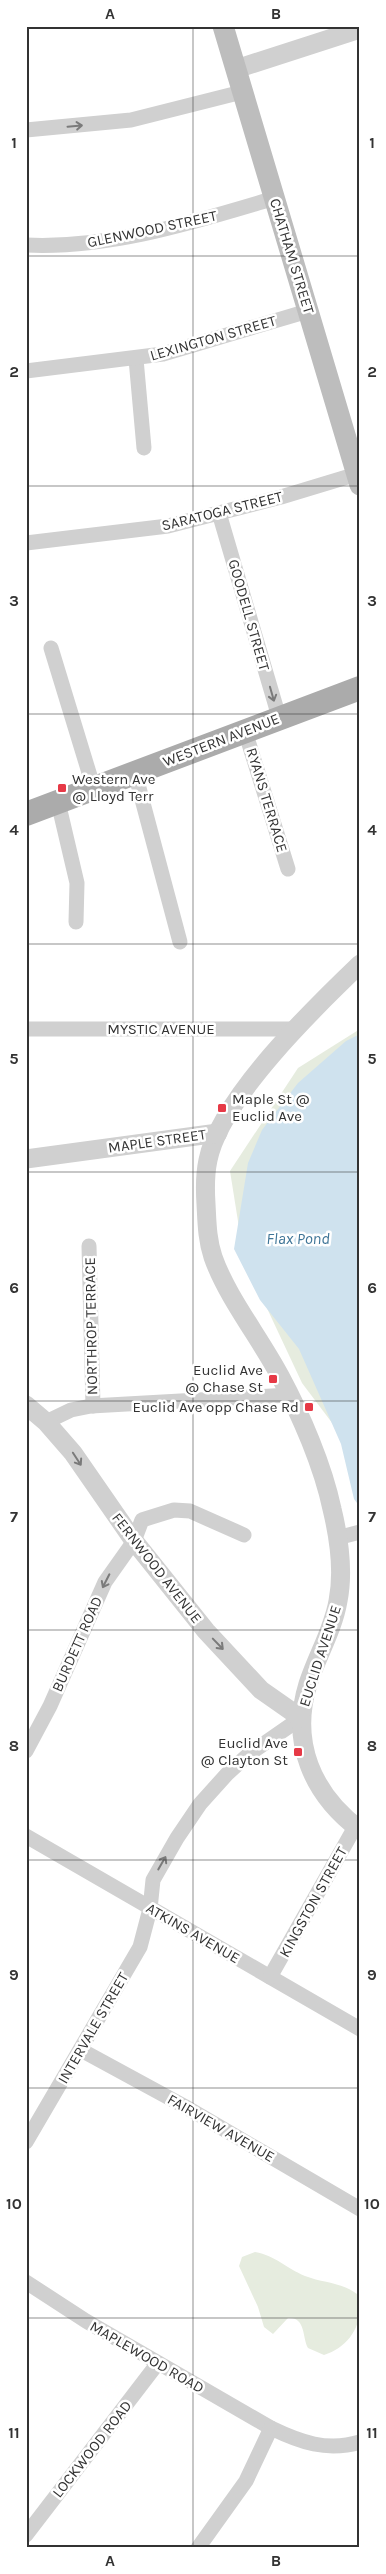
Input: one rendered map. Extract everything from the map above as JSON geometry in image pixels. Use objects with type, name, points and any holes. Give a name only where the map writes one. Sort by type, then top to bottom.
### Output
[{"type":"main road","name":"CHATHAM STREET","points":[[223,26],[358,480]]},
{"type":"main road","name":"WESTERN AVENUE","points":[[26,814],[360,688]]},
{"type":"street","points":[[236,69],[360,29]]},
{"type":"street","points":[[26,130],[131,120],[242,92]]},
{"type":"street","name":"GLENWOOD STREET","points":[[26,245],[78,244],[116,239],[198,222],[275,198]]},
{"type":"street","name":"LEXINGTON STREET","points":[[26,371],[136,359],[176,352],[308,311]]},
{"type":"street","points":[[136,359],[144,448]]},
{"type":"street","name":"SARATOGA STREET","points":[[26,543],[168,526],[358,480]]},
{"type":"street","name":"GOODELL STREET","points":[[219,513],[279,717]]},
{"type":"street","points":[[51,648],[94,789]]},
{"type":"street","name":"RYANS TERRACE","points":[[245,731],[288,869]]},
{"type":"street","points":[[135,773],[180,942]]},
{"type":"street","points":[[58,802],[77,883],[76,922]]},
{"type":"street","name":"MAPLE STREET","points":[[26,1159],[218,1133],[245,1090],[295,1029],[360,964]]},
{"type":"street","name":"MYSTIC AVENUE","points":[[26,1029],[295,1029]]},
{"type":"street","name":"EUCLID AVENUE","points":[[218,1133],[208,1159],[206,1172],[206,1220],[210,1248],[218,1270],[267,1352],[289,1395],[325,1485],[332,1508],[337,1538],[341,1583],[338,1603],[308,1685],[302,1718],[303,1747],[319,1786],[332,1805],[358,1828]]},
{"type":"street","name":"NORTHROP TERRACE","points":[[89,1246],[92,1406]]},
{"type":"street","points":[[46,1422],[71,1410],[92,1406],[289,1395]]},
{"type":"street","name":"FERNWOOD AVENUE","points":[[26,1405],[46,1422],[73,1453],[134,1541],[178,1598],[261,1690],[302,1718]]},
{"type":"street","name":"BURDETT ROAD","points":[[26,1751],[32,1726],[104,1582],[134,1541],[142,1520],[174,1510],[190,1511],[244,1535]]},
{"type":"street","points":[[337,1538],[360,1532]]},
{"type":"street","name":"INTERVALE STREET","points":[[26,2142],[140,1948],[150,1909],[152,1880],[176,1838],[205,1799],[249,1754],[302,1718]]},
{"type":"street","name":"KINGSTON STREET","points":[[270,1977],[358,1828]]},
{"type":"street","name":"ATKINS AVENUE","points":[[26,1836],[360,2029]]},
{"type":"street","name":"FAIRVIEW AVENUE","points":[[81,2050],[184,2106],[360,2209]]},
{"type":"street","name":"MAPLEWOOD ROAD","points":[[26,2282],[158,2364],[271,2428],[313,2445],[327,2447],[360,2442]]},
{"type":"street","name":"LOCKWOOD ROAD","points":[[26,2535],[158,2364]]},
{"type":"street","points":[[198,2548],[246,2481],[271,2428]]},
{"type":"shaded area","name":"Flax Pond","points":[[360,1029],[360,1460],[302,1383],[244,1259],[230,1171],[298,1068]]},
{"type":"shaded area","points":[[255,2252],[269,2256],[305,2276],[338,2285],[357,2294],[359,2304],[358,2323],[349,2339],[342,2346],[324,2355],[308,2348],[301,2324],[294,2319],[288,2318],[273,2334],[264,2327],[258,2307],[239,2266],[242,2257]]},
{"type":"water","name":"Flax Pond","points":[[360,1034],[360,1507],[354,1499],[341,1444],[299,1349],[260,1300],[234,1249],[248,1163],[262,1130],[298,1083],[346,1041]]},
{"type":"place","name":"Western Ave @ Lloyd Terr","points":[[62,788]]},
{"type":"place","name":"Maple St @ Euclid Ave","points":[[222,1108]]},
{"type":"place","name":"Euclid Ave @ Chase St","points":[[273,1379]]},
{"type":"place","name":"Euclid Ave opp Chase Rd","points":[[309,1407]]},
{"type":"place","name":"Euclid Ave @ Clayton St","points":[[298,1752]]}]
